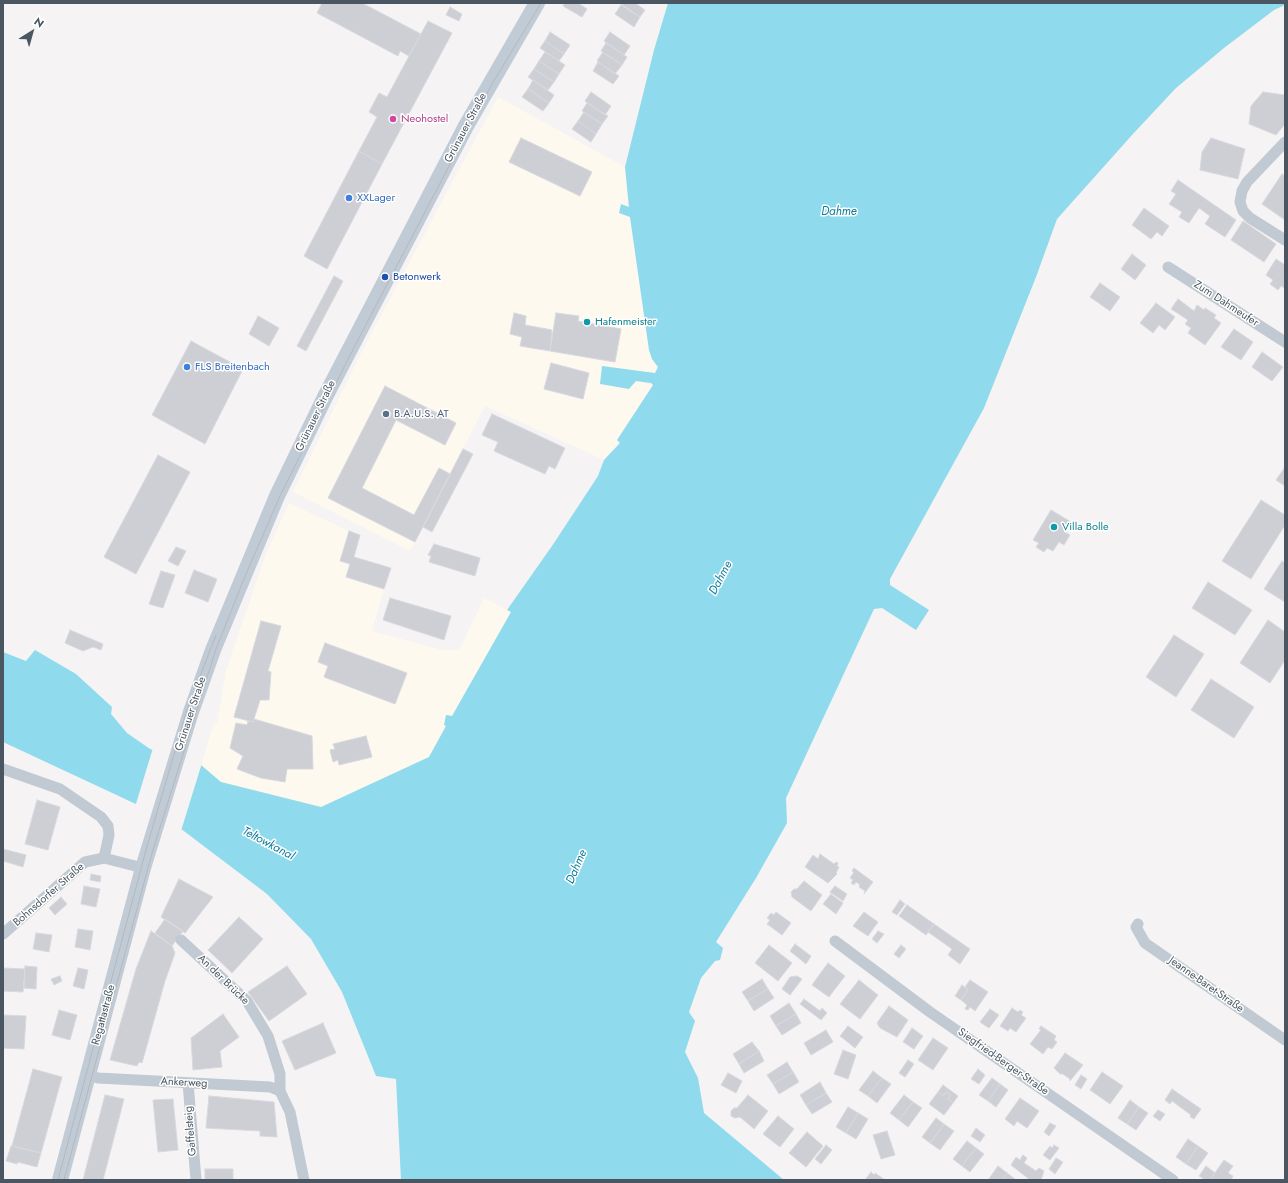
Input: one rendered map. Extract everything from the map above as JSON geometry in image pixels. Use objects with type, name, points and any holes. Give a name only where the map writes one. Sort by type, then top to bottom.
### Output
[{"type":"main road","name":"Grünauer Straße","points":[[148,851],[212,650],[277,496],[325,398],[466,126],[536,3]]},
{"type":"main road","name":"Regattastraße","points":[[60,1180],[148,851]]},
{"type":"street","points":[[1285,142],[1247,182],[1242,191],[1240,202],[1243,211],[1250,218],[1285,240]]},
{"type":"street","name":"Zum Dahmeufer","points":[[1168,267],[1285,342]]},
{"type":"street","points":[[3,769],[60,789],[101,817],[108,826],[109,835],[104,858]]},
{"type":"street","name":"Bohnsdorfer Straße","points":[[3,934],[85,862],[104,858],[143,868]]},
{"type":"street","name":"Jeanne-Baret-Straße","points":[[1138,924],[1136,927],[1145,943],[1285,1040]]},
{"type":"street","name":"An der Brücke","points":[[181,940],[247,1001],[268,1036],[280,1074],[280,1091]]},
{"type":"street","name":"Siegfried-Berger-Straße","points":[[835,941],[930,1012],[1173,1180]]},
{"type":"street","name":"Ankerweg","points":[[88,1075],[98,1078],[270,1087],[280,1091]]},
{"type":"street","name":"Gaffelsteig","points":[[188,1083],[196,1180]]},
{"type":"street","points":[[280,1091],[290,1112],[304,1180]]},
{"type":"shaded area","points":[[498,97],[625,167],[628,204],[649,350],[652,359],[658,367],[655,373],[636,381],[653,385],[617,440],[620,442],[604,460],[485,406],[410,551],[293,492],[363,349]]},
{"type":"shaded area","points":[[289,503],[349,531],[340,561],[350,564],[346,577],[384,589],[372,631],[442,650],[459,650],[484,598],[511,612],[452,716],[447,715],[446,725],[429,757],[321,807],[221,782],[201,765],[214,723],[217,723],[226,670],[266,554]]},
{"type":"water","name":"Dahme","points":[[668,3],[1285,3],[1285,5],[1274,10],[1224,48],[1176,88],[1057,219],[1036,277],[984,408],[890,579],[890,585],[929,610],[916,630],[882,608],[874,609],[786,798],[787,823],[756,878],[716,942],[723,948],[720,960],[715,961],[701,978],[689,1012],[695,1021],[685,1052],[698,1078],[704,1113],[784,1180],[401,1180],[396,1079],[376,1076],[342,992],[311,939],[267,894],[168,819],[3,742],[3,652],[26,661],[35,650],[76,674],[112,707],[111,714],[127,733],[150,749],[201,765],[221,782],[321,807],[429,757],[446,726],[444,725],[446,715],[452,716],[511,612],[507,610],[552,546],[598,476],[604,460],[620,443],[617,440],[653,385],[651,383],[636,381],[629,389],[600,384],[602,366],[655,373],[658,367],[652,359],[649,350],[630,217],[619,213],[621,204],[629,207],[625,167],[654,50]]},
{"type":"pier","points":[[153,748],[202,763],[181,831],[167,821],[135,807]]},
{"type":"building","points":[[322,3],[362,3],[421,34],[409,56],[400,51],[398,56],[317,13]]},
{"type":"building","points":[[565,3],[578,3],[587,9],[582,17],[563,6]]},
{"type":"building","points":[[620,3],[635,3],[645,10],[640,17]]},
{"type":"building","points":[[621,5],[640,17],[634,27],[615,14]]},
{"type":"building","points":[[450,7],[462,14],[459,21],[446,15]]},
{"type":"building","points":[[428,21],[452,33],[382,164],[359,151],[377,117],[369,112],[379,93],[387,97]]},
{"type":"building","points":[[550,32],[570,45],[564,54],[545,41]]},
{"type":"building","points":[[610,32],[630,46],[624,55],[604,41]]},
{"type":"building","points":[[545,41],[564,54],[559,61],[540,48]]},
{"type":"building","points":[[606,43],[627,57],[622,65],[601,51]]},
{"type":"building","points":[[545,52],[565,65],[559,74],[539,61]]},
{"type":"building","points":[[603,52],[622,65],[615,74],[597,61]]},
{"type":"building","points":[[539,61],[559,74],[554,82],[534,69]]},
{"type":"building","points":[[598,62],[619,76],[613,84],[593,71]]},
{"type":"building","points":[[534,69],[554,82],[548,90],[528,77]]},
{"type":"building","points":[[533,80],[554,95],[549,103],[528,89]]},
{"type":"building","points":[[528,89],[549,103],[543,111],[522,97]]},
{"type":"building","points":[[591,92],[611,106],[605,115],[585,101]]},
{"type":"building","points":[[1263,92],[1285,95],[1285,124],[1276,135],[1249,124],[1251,106]]},
{"type":"building","points":[[587,103],[608,116],[602,124],[582,111]]},
{"type":"building","points":[[584,112],[602,124],[596,134],[578,121]]},
{"type":"building","points":[[578,121],[596,134],[591,142],[572,129]]},
{"type":"building","points":[[521,138],[592,172],[580,196],[509,162]]},
{"type":"building","points":[[1211,138],[1245,149],[1238,179],[1200,170],[1202,152]]},
{"type":"building","name":"XXLager","points":[[359,151],[382,164],[327,269],[304,256]]},
{"type":"building","points":[[1282,174],[1285,176],[1285,220],[1262,204]]},
{"type":"building","points":[[1178,180],[1236,220],[1225,237],[1205,224],[1210,216],[1199,208],[1189,223],[1179,217],[1182,212],[1169,204],[1176,194],[1171,191]]},
{"type":"building","points":[[1144,208],[1169,226],[1162,236],[1157,232],[1151,239],[1132,225]]},
{"type":"building","points":[[1243,221],[1276,244],[1264,262],[1231,240]]},
{"type":"building","points":[[1132,254],[1146,265],[1135,280],[1121,269]]},
{"type":"building","points":[[1276,259],[1285,265],[1285,288],[1281,286],[1278,290],[1270,284],[1273,280],[1266,275]]},
{"type":"building","points":[[334,276],[343,281],[306,351],[297,346]]},
{"type":"building","points":[[1100,283],[1120,297],[1110,311],[1090,297]]},
{"type":"building","points":[[1178,299],[1194,311],[1197,305],[1204,310],[1205,308],[1216,315],[1214,318],[1221,323],[1205,345],[1188,333],[1191,328],[1185,324],[1188,320],[1171,309]]},
{"type":"building","points":[[1156,303],[1175,317],[1165,330],[1159,325],[1153,333],[1140,323]]},
{"type":"building","points":[[514,313],[526,316],[525,325],[552,330],[550,351],[520,346],[522,337],[510,334]]},
{"type":"building","points":[[556,313],[579,316],[578,321],[621,329],[615,362],[550,351]]},
{"type":"building","points":[[258,316],[279,328],[269,346],[249,334]]},
{"type":"building","points":[[1234,329],[1253,342],[1241,360],[1221,347]]},
{"type":"building","points":[[191,341],[243,369],[205,444],[152,415]]},
{"type":"building","points":[[1262,352],[1283,367],[1272,381],[1252,367]]},
{"type":"building","points":[[551,363],[589,373],[583,399],[544,389]]},
{"type":"building","points":[[385,386],[456,423],[445,445],[396,420],[362,488],[414,515],[439,468],[450,474],[415,542],[328,498]]},
{"type":"building","points":[[492,414],[565,448],[555,469],[549,466],[545,474],[494,451],[498,442],[482,435]]},
{"type":"building","points":[[463,449],[473,454],[432,532],[423,527]]},
{"type":"building","points":[[158,455],[190,472],[136,574],[104,557]]},
{"type":"building","points":[[1285,467],[1285,486],[1276,480]]},
{"type":"building","points":[[1261,500],[1285,515],[1285,525],[1251,579],[1222,561]]},
{"type":"building","name":"Villa Bolle","points":[[1051,510],[1071,522],[1065,532],[1070,535],[1064,545],[1059,542],[1053,551],[1047,548],[1044,552],[1036,547],[1039,543],[1033,540]]},
{"type":"building","points":[[349,531],[360,535],[354,557],[391,568],[384,589],[346,577],[350,564],[340,561]]},
{"type":"building","points":[[434,544],[480,558],[475,576],[429,562],[431,556],[428,555]]},
{"type":"building","points":[[176,547],[186,551],[178,566],[168,561]]},
{"type":"building","points":[[1282,561],[1285,563],[1285,602],[1264,589]]},
{"type":"building","points":[[194,570],[217,579],[208,602],[185,593]]},
{"type":"building","points":[[161,571],[175,575],[163,608],[149,604]]},
{"type":"building","points":[[1208,582],[1252,610],[1235,635],[1192,608]]},
{"type":"building","points":[[390,598],[451,616],[444,640],[383,620]]},
{"type":"building","points":[[1268,620],[1285,632],[1285,660],[1270,683],[1240,663]]},
{"type":"building","points":[[261,621],[281,626],[268,671],[271,672],[269,700],[260,700],[253,722],[234,717]]},
{"type":"building","points":[[70,630],[103,644],[101,650],[93,647],[83,651],[65,643]]},
{"type":"building","points":[[1174,635],[1204,654],[1176,697],[1146,677]]},
{"type":"building","points":[[325,643],[407,673],[395,704],[324,677],[328,666],[318,662]]},
{"type":"building","points":[[1211,679],[1254,707],[1234,738],[1191,710]]},
{"type":"building","points":[[254,719],[312,736],[313,769],[287,769],[285,782],[261,778],[237,769],[243,756],[230,748],[236,723],[247,725],[248,721],[253,722]]},
{"type":"building","points":[[366,736],[372,757],[339,765],[338,760],[333,762],[330,750],[335,749],[333,744]]},
{"type":"building","points":[[37,800],[60,807],[48,850],[25,844]]},
{"type":"building","points":[[3,849],[26,855],[23,867],[3,861]]},
{"type":"building","points":[[820,854],[834,864],[836,862],[838,863],[837,866],[839,867],[836,873],[837,874],[828,883],[805,867],[813,855],[818,859]]},
{"type":"building","points":[[854,868],[873,882],[864,894],[865,891],[859,887],[860,885],[856,882],[854,885],[851,883],[853,880],[850,878],[854,872],[852,871]]},
{"type":"building","points":[[91,874],[101,876],[100,882],[90,880]]},
{"type":"building","points":[[179,879],[213,897],[185,933],[161,917]]},
{"type":"building","points":[[804,881],[822,895],[811,911],[792,897],[791,892],[794,889],[797,889]]},
{"type":"building","points":[[84,886],[100,889],[96,907],[81,904]]},
{"type":"building","points":[[835,886],[847,894],[843,901],[830,892]]},
{"type":"building","points":[[831,894],[843,903],[836,914],[823,904]]},
{"type":"building","points":[[61,897],[67,904],[55,915],[49,908]]},
{"type":"building","points":[[900,900],[905,904],[897,915],[892,912]]},
{"type":"building","points":[[907,905],[934,924],[926,935],[899,916]]},
{"type":"building","points":[[776,912],[791,923],[782,935],[767,924],[770,920],[767,918],[771,913],[774,915]]},
{"type":"building","points":[[864,912],[878,922],[868,936],[853,926]]},
{"type":"building","points":[[239,917],[263,939],[232,973],[208,950]]},
{"type":"building","points":[[165,919],[183,931],[172,946],[155,933]]},
{"type":"building","points":[[934,924],[970,949],[960,964],[948,955],[952,949],[928,932]]},
{"type":"building","points":[[78,929],[93,931],[90,950],[75,947]]},
{"type":"building","points":[[151,931],[172,946],[175,953],[165,981],[142,1063],[139,1062],[137,1066],[110,1060],[136,969]]},
{"type":"building","points":[[878,931],[884,934],[877,943],[872,939]]},
{"type":"building","points":[[36,933],[52,935],[49,952],[33,949]]},
{"type":"building","points":[[795,944],[811,956],[806,964],[790,951]]},
{"type":"building","points":[[769,945],[792,963],[778,981],[755,963]]},
{"type":"building","points":[[901,945],[906,949],[899,958],[894,954]]},
{"type":"building","points":[[828,963],[845,976],[829,997],[812,985]]},
{"type":"building","points":[[25,966],[37,967],[36,989],[24,988]]},
{"type":"building","points":[[287,966],[307,994],[269,1021],[248,992]]},
{"type":"building","points":[[3,968],[25,969],[23,992],[3,991]]},
{"type":"building","points":[[78,968],[88,970],[84,989],[73,986]]},
{"type":"building","points":[[60,976],[62,981],[54,985],[51,979]]},
{"type":"building","points":[[797,976],[802,979],[790,995],[782,989],[790,977]]},
{"type":"building","points":[[762,979],[768,989],[748,1001],[742,992]]},
{"type":"building","points":[[859,980],[878,995],[860,1019],[840,1004]]},
{"type":"building","points":[[970,980],[988,992],[975,1011],[970,1007],[968,1010],[965,1009],[967,1005],[961,1000],[968,990],[965,987]]},
{"type":"building","points":[[962,985],[968,990],[961,1000],[955,996]]},
{"type":"building","points":[[768,989],[774,998],[754,1011],[748,1001]]},
{"type":"building","points":[[804,999],[820,1011],[822,1008],[827,1013],[821,1020],[800,1004]]},
{"type":"building","points":[[789,1003],[796,1014],[776,1026],[770,1016]]},
{"type":"building","points":[[889,1006],[908,1020],[897,1037],[880,1028],[877,1023]]},
{"type":"building","points":[[1012,1008],[1018,1012],[1020,1010],[1023,1012],[1021,1015],[1026,1018],[1016,1032],[1010,1028],[1008,1031],[1000,1026]]},
{"type":"building","points":[[990,1009],[999,1015],[989,1028],[980,1022]]},
{"type":"building","points":[[59,1010],[77,1015],[70,1040],[52,1035]]},
{"type":"building","points":[[223,1014],[239,1037],[220,1051],[222,1067],[193,1070],[191,1038]]},
{"type":"building","points":[[796,1014],[801,1023],[782,1035],[776,1026]]},
{"type":"building","points":[[3,1015],[26,1016],[24,1049],[3,1048]]},
{"type":"building","points":[[323,1023],[336,1053],[295,1070],[282,1041]]},
{"type":"building","points":[[848,1026],[863,1037],[855,1048],[840,1036]]},
{"type":"building","points":[[1041,1026],[1056,1036],[1054,1040],[1057,1042],[1052,1049],[1048,1047],[1043,1054],[1030,1044],[1041,1030],[1039,1029]]},
{"type":"building","points":[[912,1028],[923,1036],[914,1049],[903,1042]]},
{"type":"building","points":[[826,1030],[833,1042],[811,1055],[804,1043]]},
{"type":"building","points":[[933,1038],[948,1048],[933,1070],[918,1060]]},
{"type":"building","points":[[752,1042],[759,1051],[739,1064],[733,1054]]},
{"type":"building","points":[[843,1050],[856,1055],[848,1079],[834,1074]]},
{"type":"building","points":[[759,1051],[764,1061],[744,1073],[739,1064]]},
{"type":"building","points":[[1065,1053],[1083,1065],[1070,1081],[1070,1079],[1063,1074],[1060,1074],[1054,1068]]},
{"type":"building","points":[[908,1060],[914,1064],[905,1077],[899,1073]]},
{"type":"building","points":[[787,1062],[793,1072],[773,1084],[767,1075]]},
{"type":"building","points":[[33,1069],[62,1077],[41,1153],[12,1146]]},
{"type":"building","points":[[978,1069],[985,1075],[979,1084],[971,1079]]},
{"type":"building","points":[[873,1071],[882,1078],[868,1096],[859,1090]]},
{"type":"building","points":[[793,1072],[799,1082],[779,1094],[773,1084]]},
{"type":"building","points":[[1102,1072],[1123,1086],[1110,1104],[1090,1090]]},
{"type":"building","points":[[728,1073],[742,1081],[736,1093],[721,1085]]},
{"type":"building","points":[[1081,1075],[1087,1079],[1081,1089],[1075,1085]]},
{"type":"building","points":[[882,1078],[891,1084],[877,1103],[868,1096]]},
{"type":"building","points":[[992,1078],[1000,1084],[988,1101],[979,1095]]},
{"type":"building","points":[[820,1082],[826,1093],[806,1105],[800,1095]]},
{"type":"building","points":[[1000,1084],[1008,1090],[996,1107],[988,1101]]},
{"type":"building","points":[[943,1085],[958,1096],[953,1103],[948,1099],[951,1095],[946,1092],[943,1096],[938,1092]]},
{"type":"building","points":[[1172,1089],[1201,1109],[1194,1119],[1172,1101],[1170,1104],[1165,1100]]},
{"type":"building","points":[[938,1092],[943,1096],[946,1092],[951,1095],[948,1099],[953,1103],[944,1115],[929,1104]]},
{"type":"building","points":[[826,1093],[832,1102],[812,1114],[806,1105]]},
{"type":"building","points":[[105,1095],[124,1099],[103,1180],[83,1180]]},
{"type":"building","points":[[748,1095],[768,1111],[754,1129],[740,1117],[735,1118],[731,1116],[731,1111],[734,1108],[737,1108]]},
{"type":"building","points":[[904,1095],[913,1102],[899,1120],[890,1113]]},
{"type":"building","points":[[209,1096],[274,1102],[277,1137],[260,1136],[260,1131],[206,1128]]},
{"type":"building","points":[[1020,1098],[1039,1111],[1027,1128],[1017,1121],[1014,1126],[1005,1119]]},
{"type":"building","points":[[173,1099],[178,1150],[158,1152],[153,1100]]},
{"type":"building","points":[[1130,1100],[1139,1107],[1127,1124],[1118,1118]]},
{"type":"building","points":[[913,1102],[922,1108],[908,1127],[899,1120]]},
{"type":"building","points":[[848,1107],[858,1113],[846,1133],[836,1127]]},
{"type":"building","points":[[1139,1107],[1148,1113],[1136,1130],[1127,1124]]},
{"type":"building","points":[[1158,1110],[1165,1114],[1160,1121],[1153,1116]]},
{"type":"building","points":[[858,1113],[868,1119],[856,1139],[846,1133]]},
{"type":"building","points":[[778,1116],[794,1129],[780,1147],[763,1134]]},
{"type":"building","points":[[936,1118],[944,1124],[930,1143],[922,1137]]},
{"type":"building","points":[[1050,1123],[1056,1126],[1049,1136],[1044,1132]]},
{"type":"building","points":[[944,1124],[954,1131],[940,1150],[930,1143]]},
{"type":"building","points":[[976,1128],[985,1135],[980,1142],[971,1136]]},
{"type":"building","points":[[887,1131],[895,1155],[881,1159],[873,1135]]},
{"type":"building","points":[[807,1132],[823,1146],[806,1167],[789,1153]]},
{"type":"building","points":[[1188,1139],[1198,1146],[1186,1164],[1176,1157]]},
{"type":"building","points":[[967,1141],[976,1148],[962,1166],[953,1159]]},
{"type":"building","points":[[826,1145],[832,1150],[821,1164],[815,1159]]},
{"type":"building","points":[[1054,1145],[1059,1148],[1050,1160],[1043,1155],[1050,1146],[1052,1148]]},
{"type":"building","points":[[11,1146],[41,1153],[37,1167],[18,1162],[17,1164],[6,1161]]},
{"type":"building","points":[[1198,1146],[1208,1153],[1196,1170],[1186,1164]]},
{"type":"building","points":[[976,1148],[984,1154],[970,1172],[962,1166]]},
{"type":"building","points":[[1023,1155],[1027,1158],[1024,1163],[1036,1171],[1039,1168],[1044,1171],[1041,1180],[1030,1180],[1011,1165],[1016,1157],[1020,1160]]},
{"type":"building","points":[[1056,1158],[1063,1162],[1055,1174],[1049,1169]]},
{"type":"building","points":[[1224,1160],[1233,1166],[1228,1173],[1233,1176],[1231,1180],[1210,1180]]},
{"type":"building","points":[[998,1166],[1007,1173],[1002,1180],[988,1180]]},
{"type":"building","points":[[1206,1166],[1215,1173],[1210,1180],[1206,1180],[1199,1176]]},
{"type":"building","points":[[205,1169],[233,1169],[233,1180],[205,1180]]},
{"type":"building","points":[[871,1172],[874,1175],[875,1173],[885,1180],[865,1180]]},
{"type":"building","points":[[1007,1173],[1015,1179],[1002,1180]]},
{"type":"tram line","points":[[64,1180],[152,853],[216,649],[246,574],[280,496],[348,359],[492,84],[541,3]]},
{"type":"tram line","points":[[453,146],[471,112]]},
{"type":"tram line","points":[[58,1180],[146,850],[187,710],[216,635]]},
{"type":"place","name":"Neohostel","points":[[393,119]]},
{"type":"place","name":"XXLager","points":[[349,198]]},
{"type":"place","name":"Betonwerk","points":[[385,277]]},
{"type":"place","name":"Hafenmeister","points":[[587,322]]},
{"type":"place","name":"FLS Breitenbach","points":[[187,367]]},
{"type":"place","name":"B.A.U.S. AT","points":[[386,414]]},
{"type":"place","name":"Villa Bolle","points":[[1054,527]]},
{"type":"water label","name":"Teltowkanal","points":[[268,844]]}]
